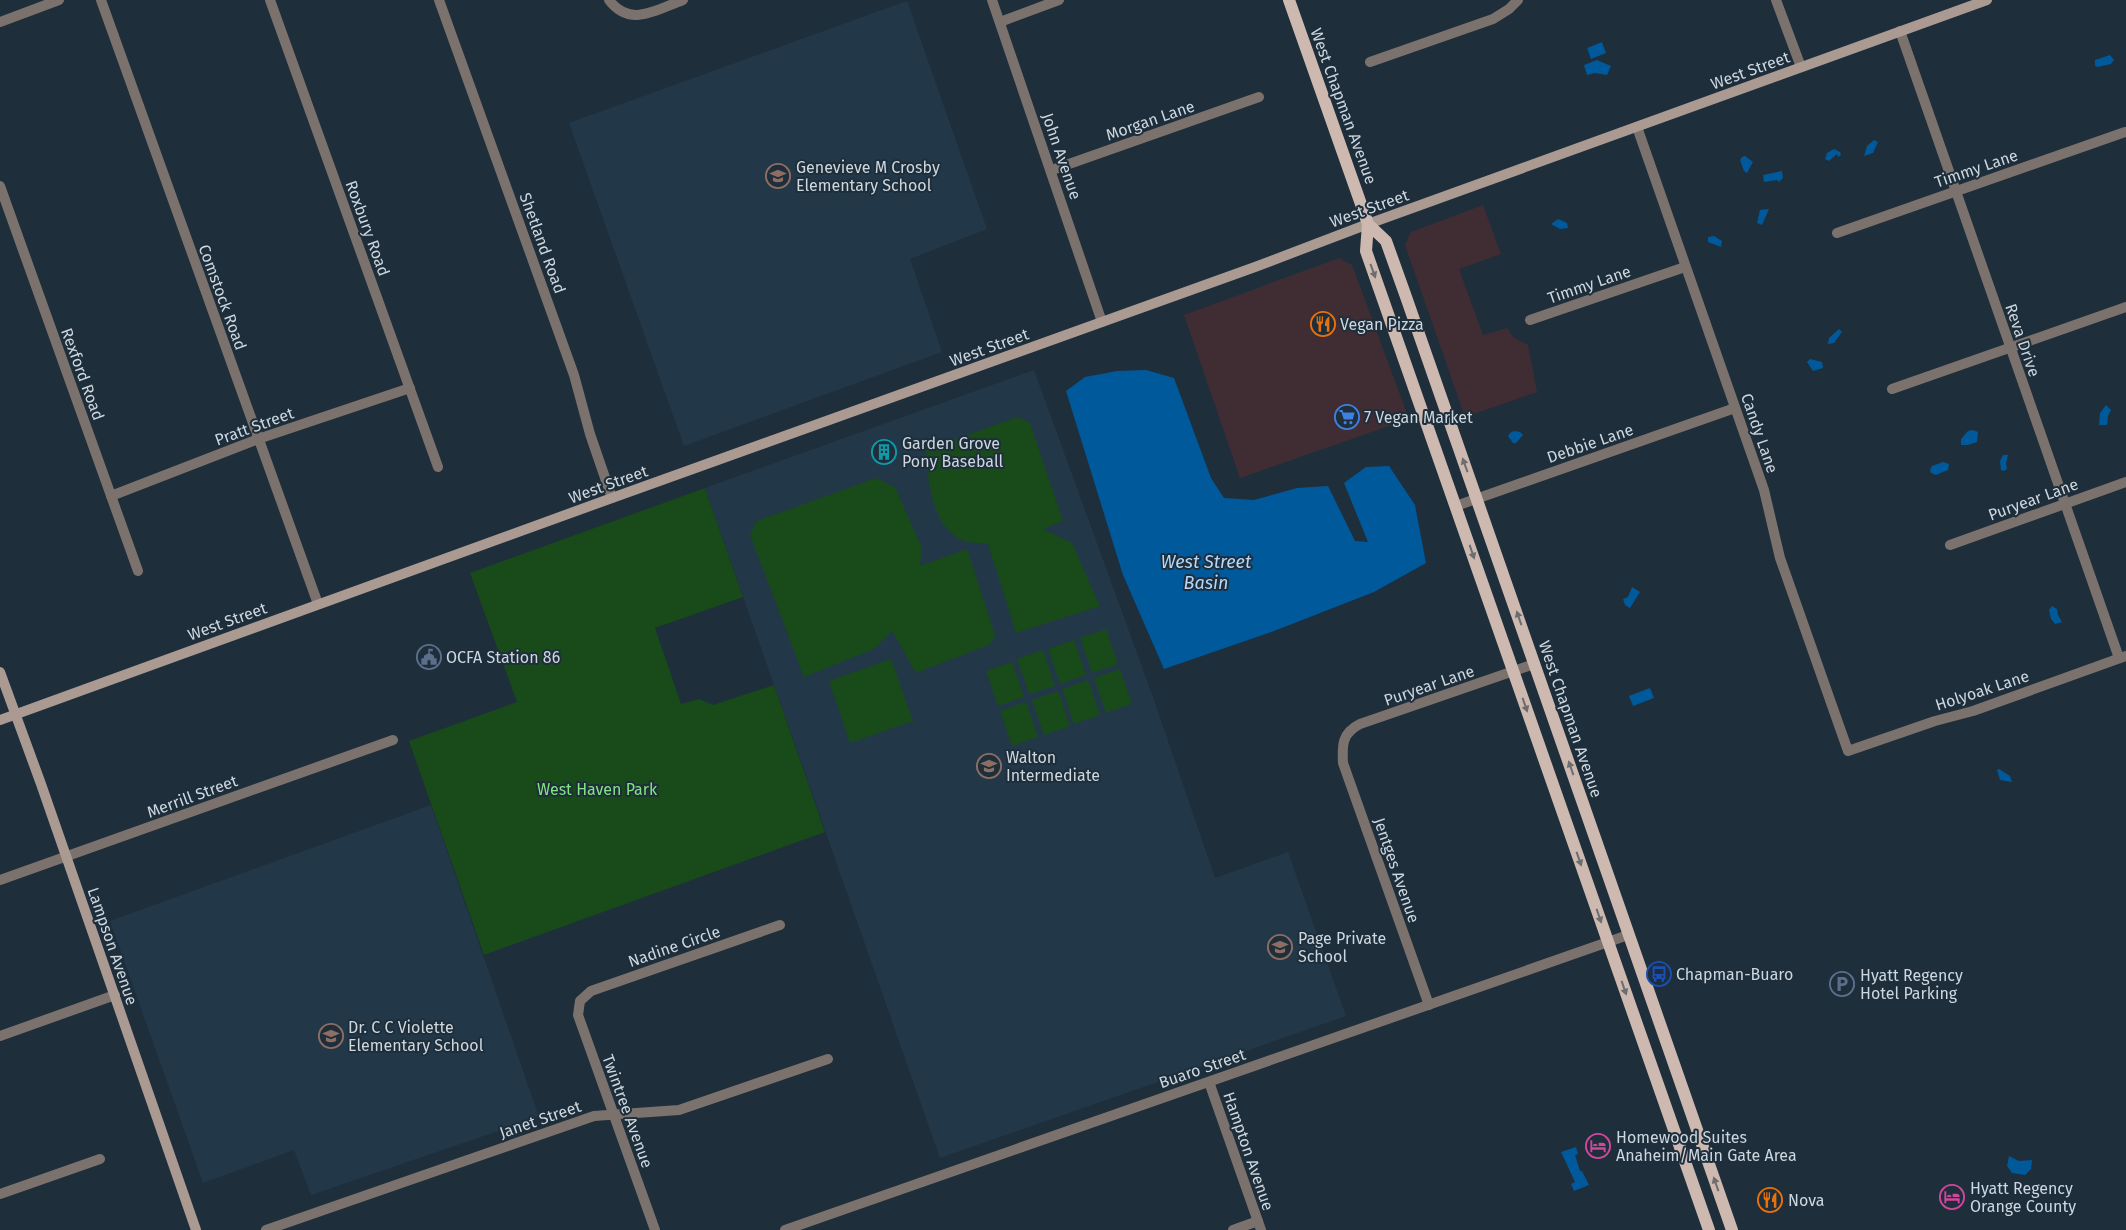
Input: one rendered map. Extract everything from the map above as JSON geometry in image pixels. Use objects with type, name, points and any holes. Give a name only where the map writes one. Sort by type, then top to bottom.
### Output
[{"type":"main road","name":"West Chapman Avenue","points":[[1289,0],[1368,224],[1366,251],[1709,1230]]},
{"type":"main road","name":"West Street","points":[[0,720],[1262,265],[1368,224],[1987,0]]},
{"type":"main road","name":"West Chapman Avenue","points":[[1368,224],[1386,241],[1732,1230]]},
{"type":"main road","name":"Lampson Avenue","points":[[0,672],[196,1230]]},
{"type":"street","points":[[0,22],[45,2],[58,0]]},
{"type":"street","name":"Comstock Road","points":[[101,0],[318,604]]},
{"type":"street","name":"Roxbury Road","points":[[270,0],[438,467]]},
{"type":"street","name":"Shetland Road","points":[[439,0],[574,375],[590,434],[612,498]]},
{"type":"street","points":[[609,0],[622,13],[630,16],[640,16],[683,0]]},
{"type":"street","name":"John Avenue","points":[[992,0],[1052,170],[1102,322]]},
{"type":"street","points":[[1000,22],[1059,0]]},
{"type":"street","points":[[1370,62],[1494,19],[1518,0]]},
{"type":"street","points":[[1776,0],[1801,67]]},
{"type":"street","name":"Reva Drive","points":[[1900,31],[2010,348],[2123,657]]},
{"type":"street","name":"Morgan Lane","points":[[1052,170],[1259,98]]},
{"type":"street","name":"Candy Lane","points":[[1637,127],[1764,490],[1780,558],[1848,751]]},
{"type":"street","name":"Timmy Lane","points":[[1837,233],[2125,132]]},
{"type":"street","name":"Rexford Road","points":[[0,186],[138,571]]},
{"type":"street","name":"Timmy Lane","points":[[1530,320],[1686,267]]},
{"type":"street","points":[[1892,389],[2126,307]]},
{"type":"street","name":"Pratt Street","points":[[111,496],[258,439],[410,388]]},
{"type":"street","name":"Debbie Lane","points":[[1456,506],[1735,408]]},
{"type":"street","name":"Puryear Lane","points":[[1950,545],[2126,482]]},
{"type":"street","name":"Holyoak Lane","points":[[1848,751],[1935,721],[1972,711],[2123,657]]},
{"type":"street","name":"Puryear Lane","points":[[1342,745],[1346,734],[1360,724],[1534,664]]},
{"type":"street","name":"Merrill Street","points":[[0,880],[393,740]]},
{"type":"street","name":"Jentges Avenue","points":[[1342,745],[1343,763],[1429,1005]]},
{"type":"street","name":"Nadine Circle","points":[[580,1001],[591,991],[780,925]]},
{"type":"street","name":"Buaro Street","points":[[785,1230],[1628,935]]},
{"type":"street","points":[[0,1036],[115,995]]},
{"type":"street","name":"Twintree Avenue","points":[[580,1001],[578,1014],[655,1230]]},
{"type":"street","name":"Janet Street","points":[[266,1230],[594,1116],[679,1110],[828,1059]]},
{"type":"street","name":"Hampton Avenue","points":[[1210,1082],[1259,1226]]},
{"type":"street","points":[[0,1194],[100,1158]]},
{"type":"street","points":[[1233,1230],[1259,1226]]},
{"type":"shaded area","name":"Genevieve M Crosby Elementary School","points":[[907,1],[987,229],[910,259],[942,352],[684,446],[569,123]]},
{"type":"shaded area","points":[[1483,205],[1501,254],[1459,269],[1483,335],[1507,328],[1514,338],[1528,345],[1537,392],[1465,417],[1405,245],[1411,232]]},
{"type":"shaded area","points":[[1339,258],[1352,265],[1409,419],[1240,478],[1184,315]]},
{"type":"shaded area","name":"Walton Intermediate","points":[[1034,370],[1154,700],[1215,878],[1288,852],[1346,1016],[940,1158],[705,488]]},
{"type":"shaded area","name":"Dr. C C Violette Elementary School","points":[[431,805],[539,1117],[311,1195],[294,1150],[203,1183],[110,921]]},
{"type":"green space","points":[[1017,417],[1030,423],[1063,521],[1043,529],[1072,543],[1100,606],[1016,633],[988,544],[964,541],[953,535],[944,526],[938,514],[930,489],[926,450]]},
{"type":"green space","points":[[876,478],[895,487],[922,548],[920,566],[967,549],[995,635],[991,644],[916,673],[892,631],[874,649],[804,677],[750,535],[757,521]]},
{"type":"green space","name":"West Haven Park","points":[[705,488],[743,597],[655,628],[681,704],[699,699],[713,705],[774,685],[825,832],[484,955],[409,741],[517,702],[470,573]]},
{"type":"green space","points":[[1106,629],[1118,664],[1092,673],[1080,638]]},
{"type":"green space","points":[[1074,640],[1086,675],[1060,684],[1048,649]]},
{"type":"green space","points":[[1043,650],[1055,686],[1029,694],[1017,659]]},
{"type":"green space","points":[[891,659],[913,721],[850,743],[829,681]]},
{"type":"green space","points":[[1012,662],[1024,697],[998,706],[986,671]]},
{"type":"green space","points":[[1120,669],[1132,704],[1106,713],[1094,678]]},
{"type":"green space","points":[[1088,680],[1100,715],[1074,724],[1062,689]]},
{"type":"green space","points":[[1058,691],[1070,726],[1044,735],[1032,700]]},
{"type":"green space","points":[[1026,702],[1038,737],[1012,746],[1000,711]]},
{"type":"water","points":[[1602,42],[1606,53],[1591,59],[1587,48]]},
{"type":"water","points":[[2110,55],[2114,60],[2111,64],[2095,66],[2095,60]]},
{"type":"water","points":[[1597,60],[1611,66],[1607,75],[1595,73],[1587,75],[1584,65]]},
{"type":"water","points":[[1874,140],[1878,142],[1873,153],[1864,156],[1867,146]]},
{"type":"water","points":[[1834,149],[1840,152],[1841,155],[1838,157],[1837,154],[1829,161],[1825,159],[1827,153]]},
{"type":"water","points":[[1745,156],[1753,162],[1747,173],[1744,171],[1740,160]]},
{"type":"water","points":[[1782,171],[1783,178],[1779,182],[1777,180],[1764,182],[1763,175]]},
{"type":"water","points":[[1769,209],[1762,225],[1757,223],[1760,210]]},
{"type":"water","points":[[1558,219],[1567,223],[1568,228],[1560,229],[1551,224]]},
{"type":"water","points":[[1714,236],[1722,241],[1721,247],[1708,242],[1708,237]]},
{"type":"water","points":[[1839,329],[1842,332],[1834,343],[1828,344],[1829,338]]},
{"type":"water","points":[[1810,359],[1822,362],[1823,368],[1813,371],[1807,362]]},
{"type":"water","name":"West Street Basin","points":[[1146,370],[1174,378],[1211,478],[1224,498],[1254,500],[1297,488],[1328,486],[1355,541],[1368,542],[1344,483],[1366,467],[1389,466],[1415,505],[1426,563],[1374,592],[1274,631],[1164,669],[1123,575],[1066,391],[1085,377],[1117,371]]},
{"type":"water","points":[[2106,405],[2111,410],[2107,425],[2099,425],[2100,413]]},
{"type":"water","points":[[1514,431],[1520,432],[1523,435],[1516,443],[1513,443],[1508,436]]},
{"type":"water","points":[[1968,431],[1978,432],[1977,442],[1961,445],[1961,439]]},
{"type":"water","points":[[2003,455],[2008,455],[2007,469],[2004,471],[2001,470],[2000,461]]},
{"type":"water","points":[[1943,462],[1949,464],[1948,470],[1936,475],[1931,473],[1932,466]]},
{"type":"water","points":[[1632,587],[1640,592],[1630,608],[1625,605],[1623,599],[1628,597]]},
{"type":"water","points":[[2052,606],[2057,609],[2062,622],[2055,624],[2051,619],[2049,610]]},
{"type":"water","points":[[1650,688],[1654,698],[1633,706],[1629,696]]},
{"type":"water","points":[[1999,769],[2010,776],[2012,782],[2000,780],[1997,770]]},
{"type":"water","points":[[1576,1147],[1578,1154],[1575,1155],[1580,1171],[1582,1171],[1589,1185],[1574,1191],[1571,1184],[1575,1182],[1561,1152]]},
{"type":"water","points":[[2009,1156],[2019,1161],[2032,1160],[2031,1169],[2025,1175],[2012,1173],[2007,1166]]},
{"type":"place","name":"Genevieve M Crosby Elementary School","points":[[778,176]]},
{"type":"place","name":"Vegan Pizza","points":[[1323,324]]},
{"type":"place","name":"7 Vegan Market","points":[[1347,417]]},
{"type":"place","name":"Garden Grove Pony Baseball","points":[[884,452]]},
{"type":"place","name":"OCFA Station 86","points":[[429,657]]},
{"type":"place","name":"Walton Intermediate","points":[[989,766]]},
{"type":"place","name":"Page Private School","points":[[1280,947]]},
{"type":"place","name":"Chapman-Buaro","points":[[1659,974]]},
{"type":"place","name":"Hyatt Regency Hotel Parking","points":[[1842,984]]},
{"type":"place","name":"Dr. C C Violette Elementary School","points":[[331,1036]]},
{"type":"place","name":"Homewood Suites Anaheim/Main Gate Area","points":[[1598,1146]]},
{"type":"place","name":"Hyatt Regency Orange County","points":[[1952,1197]]},
{"type":"place","name":"Nova","points":[[1770,1200]]}]
